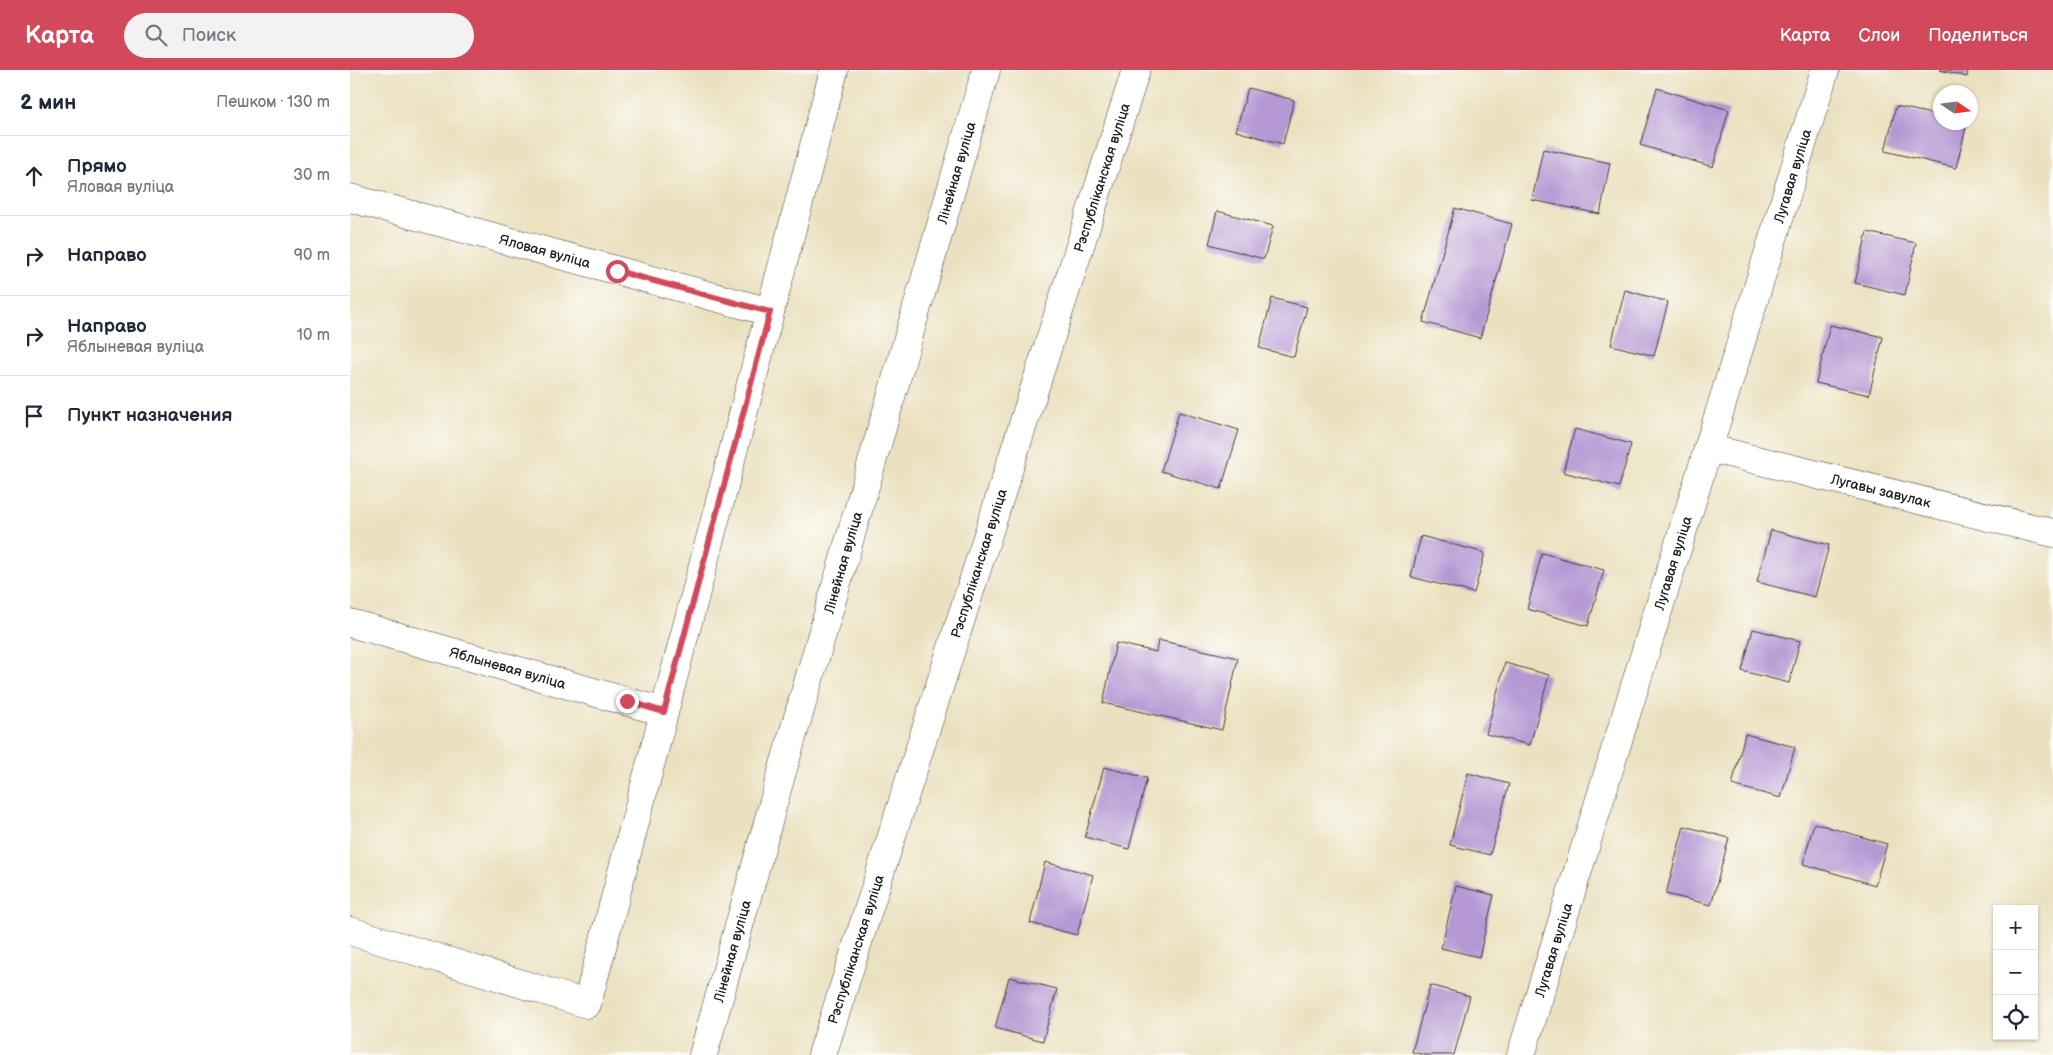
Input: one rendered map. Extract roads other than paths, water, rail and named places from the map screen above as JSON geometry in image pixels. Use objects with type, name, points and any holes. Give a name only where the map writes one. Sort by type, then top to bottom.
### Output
[{"type":"street","points":[[350,931],[587,1004],[834,70]]},
{"type":"street","name":"Лінейная вуліца","points":[[703,1055],[782,772],[986,70]]},
{"type":"street","name":"Рэспубліканская вуліца","points":[[822,1055],[1136,70]]},
{"type":"street","name":"Лугавая вуліца","points":[[1521,1055],[1825,70]]},
{"type":"street","name":"Яловая вуліца","points":[[350,198],[770,312]]},
{"type":"street","name":"Лугавы завулак","points":[[1708,448],[2053,533]]},
{"type":"street","name":"Яблыневая вуліца","points":[[350,623],[664,712]]}]
